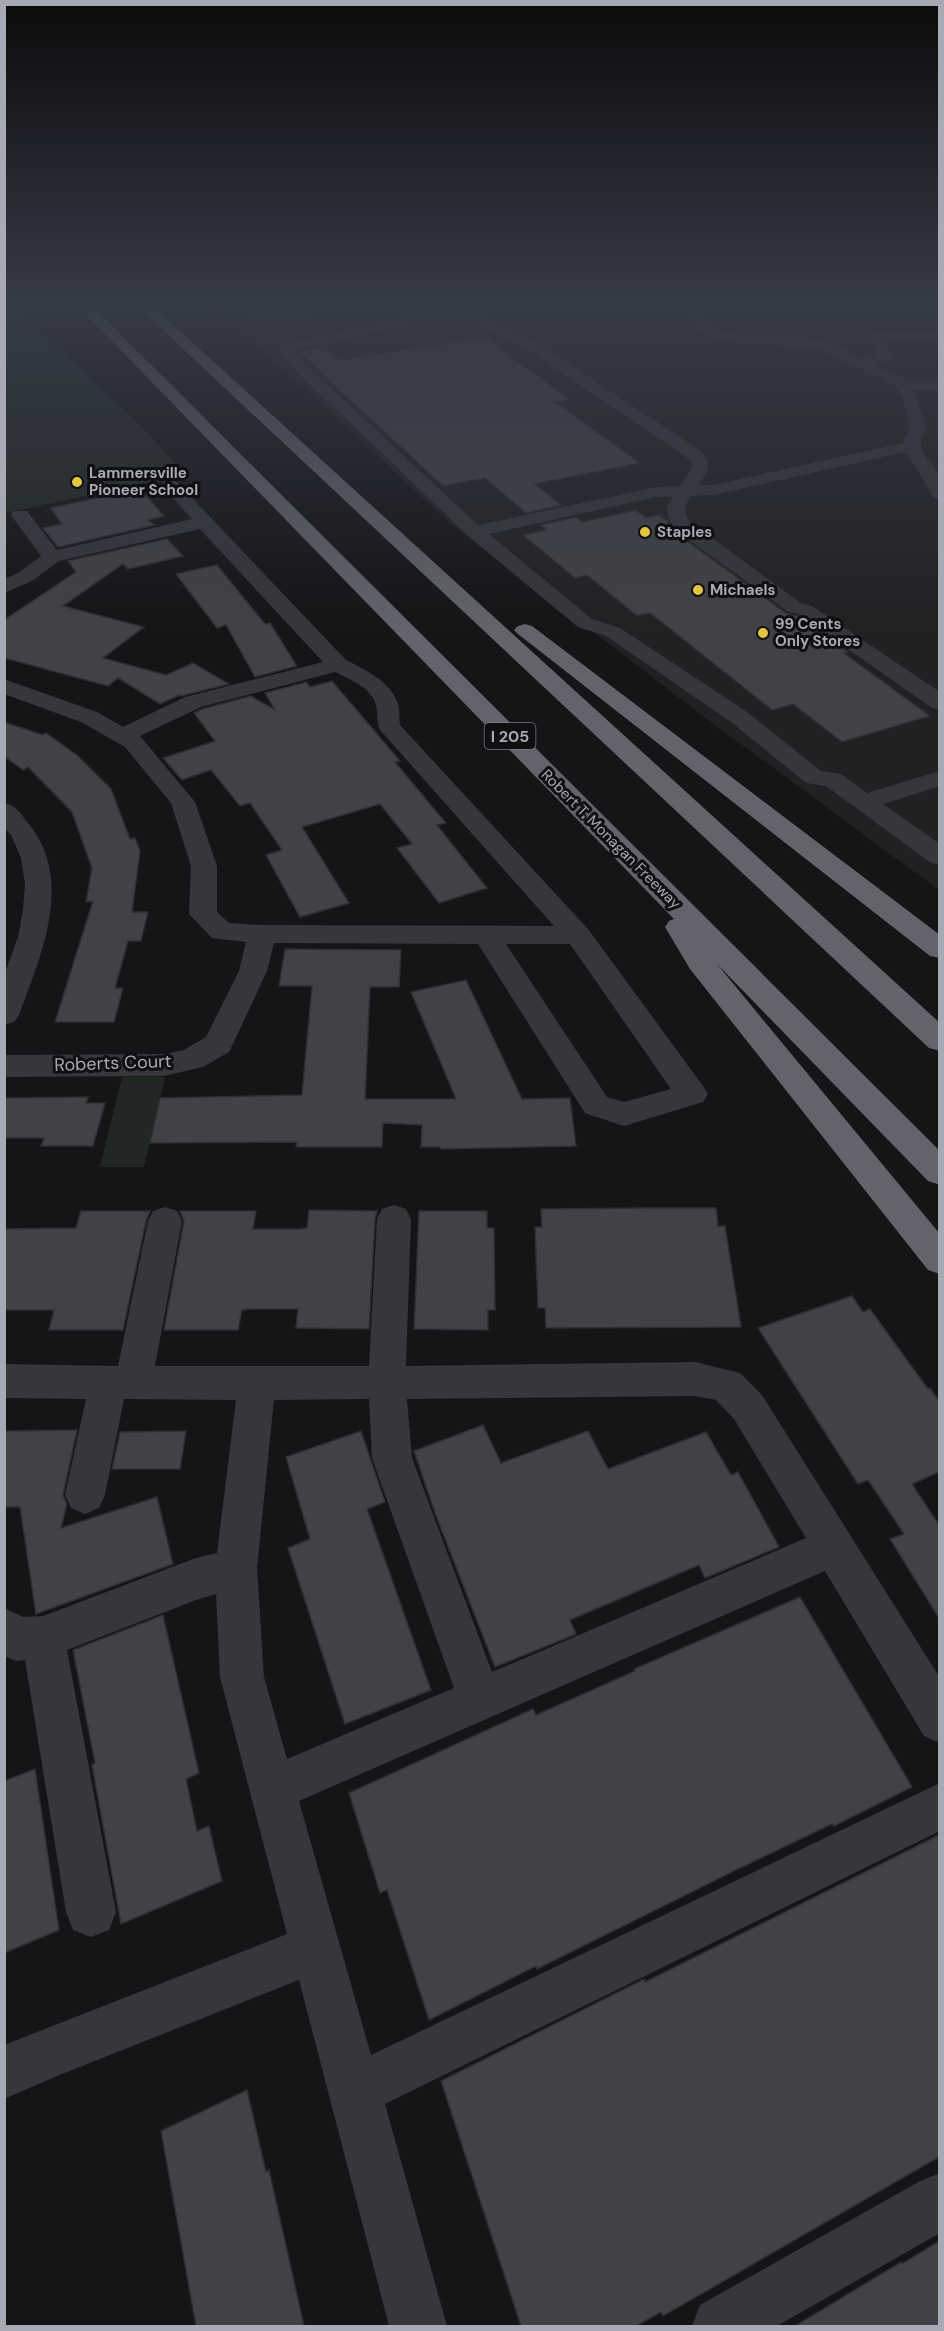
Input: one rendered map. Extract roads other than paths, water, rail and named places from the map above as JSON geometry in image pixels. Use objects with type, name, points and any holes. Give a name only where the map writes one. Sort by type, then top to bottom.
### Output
[{"type":"highway","name":"Robert T. Monagan Freeway","points":[[187,410],[939,1172]]},
{"type":"highway","points":[[257,410],[939,1041]]},
{"type":"highway","points":[[437,576],[510,619],[939,949]]},
{"type":"highway","points":[[642,870],[700,962],[939,1260]]},
{"type":"street","points":[[348,410],[474,531],[585,623],[613,632],[739,717],[815,778],[832,778],[939,857]]},
{"type":"street","points":[[628,410],[695,455],[700,462],[701,468],[676,506],[678,520],[684,527],[794,607],[805,610],[939,703]]},
{"type":"street","points":[[913,410],[918,427],[911,442],[912,448],[939,494]]},
{"type":"street","points":[[474,531],[657,492],[714,490],[900,448],[912,448]]},
{"type":"street","points":[[170,485],[338,665],[368,680],[387,701],[389,726],[578,935],[692,1094],[624,1114],[596,1105],[487,936]]},
{"type":"street","points":[[20,515],[52,557]]},
{"type":"street","points":[[4,587],[25,577],[52,557],[205,522]]},
{"type":"street","points":[[4,564],[25,577]]},
{"type":"street","points":[[4,574],[25,577]]},
{"type":"street","points":[[122,736],[193,702],[338,665]]},
{"type":"street","points":[[4,686],[89,717],[133,742],[183,802],[204,866],[203,914],[222,932],[578,935]]},
{"type":"street","points":[[863,802],[939,778]]},
{"type":"street","points":[[4,810],[16,822],[34,857],[40,893],[34,933],[4,1015]]},
{"type":"street","name":"Roberts Court","points":[[4,1066],[164,1065],[192,1059],[218,1044],[253,971],[262,934]]},
{"type":"street","points":[[394,1219],[387,1382],[392,1458],[480,1699]]},
{"type":"street","points":[[85,1495],[120,1383],[165,1221]]},
{"type":"street","points":[[4,1381],[257,1384],[695,1379],[727,1385],[748,1407],[939,1720]]},
{"type":"street","points":[[257,1384],[236,1568],[242,1677],[274,1788],[418,2326]]},
{"type":"street","points":[[274,1788],[833,1547]]},
{"type":"street","points":[[91,1912],[24,1634],[236,1568]]},
{"type":"street","points":[[355,2091],[939,1806]]},
{"type":"street","points":[[24,2064],[316,1948]]},
{"type":"street","points":[[721,2326],[939,2201]]},
{"type":"place","name":"Lammersville Pioneer School","points":[[77,482]]},
{"type":"place","name":"Staples","points":[[645,532]]},
{"type":"place","name":"Michaels","points":[[698,590]]},
{"type":"place","name":"99 Cents Only Stores","points":[[763,633]]}]
